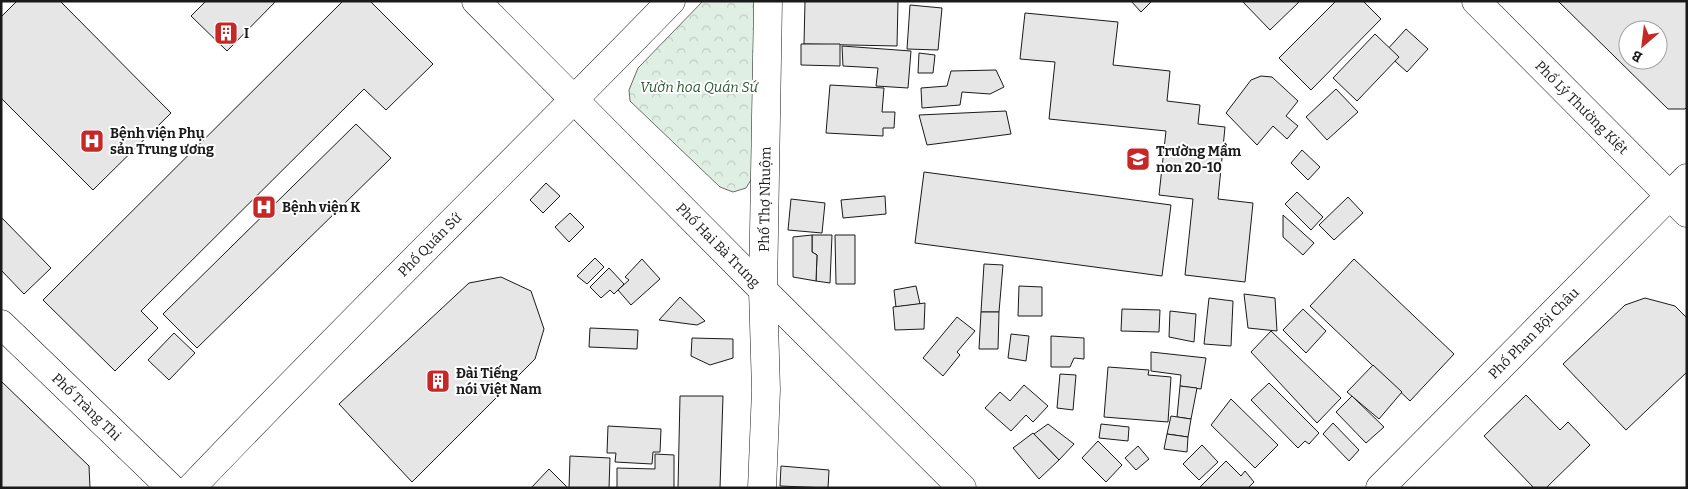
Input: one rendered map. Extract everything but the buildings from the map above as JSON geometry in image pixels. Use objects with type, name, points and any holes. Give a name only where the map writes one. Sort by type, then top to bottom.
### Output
[{"type":"street","name":"Phố Hai Bà Trưng","points":[[476,1],[962,488]]},
{"type":"street","name":"Phố Quán Sứ","points":[[191,488],[386,288],[575,100],[671,1]]},
{"type":"street","name":"Phố Thợ Nhuộm","points":[[762,488],[766,390],[763,290],[768,1]]},
{"type":"street","name":"Phố Lý Thường Kiệt","points":[[1476,1],[1681,196]]},
{"type":"street","name":"Phố Phan Bội Châu","points":[[1380,488],[1681,196]]},
{"type":"street","name":"Phố Tràng Thi","points":[[1,324],[171,488]]},
{"type":"green space","name":"Vườn hoa Quán Sứ","points":[[703,1],[755,1],[754,175],[746,188],[733,192],[720,187],[630,101],[629,90],[638,68]]},
{"type":"place","name":"I","points":[[226,33]]},
{"type":"place","name":"Bệnh viện Phụ sản Trung ương","points":[[92,141]]},
{"type":"place","name":"Trường Mầm non 20-10","points":[[1138,159]]},
{"type":"place","name":"Bệnh viện K","points":[[264,207]]},
{"type":"place","name":"Đài Tiếng nói Việt Nam","points":[[438,381]]}]
